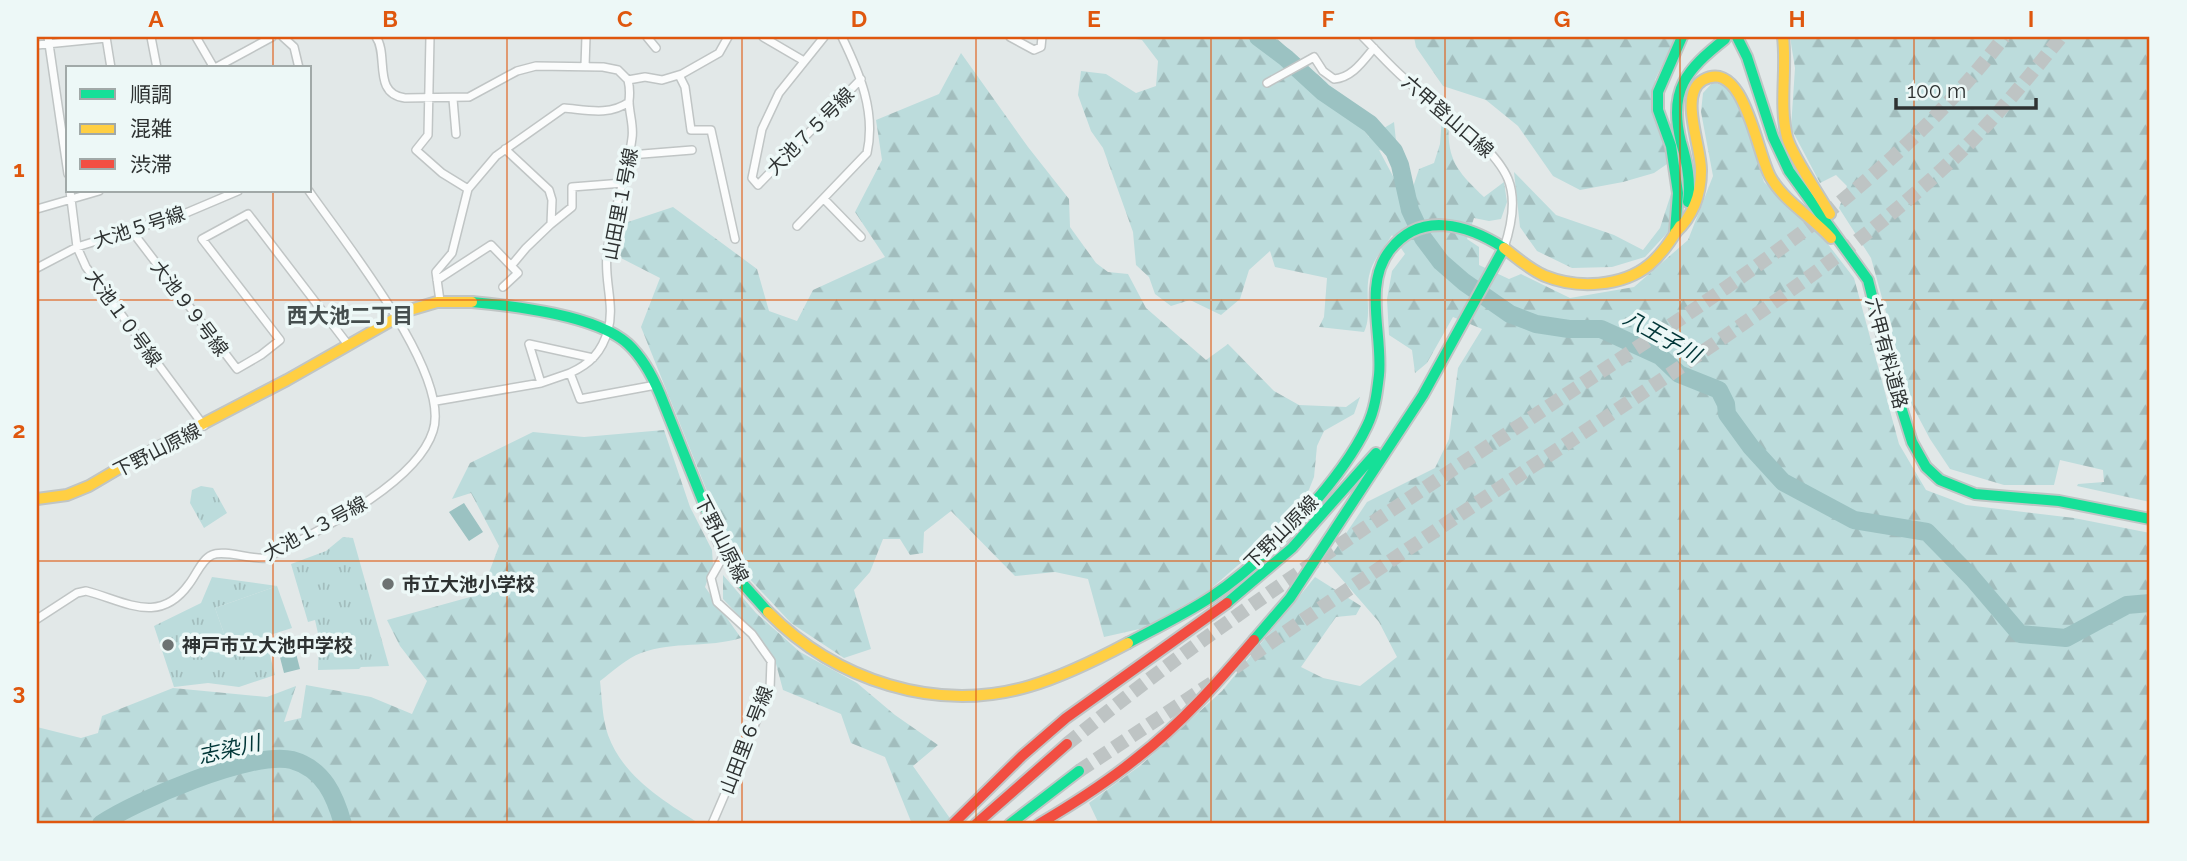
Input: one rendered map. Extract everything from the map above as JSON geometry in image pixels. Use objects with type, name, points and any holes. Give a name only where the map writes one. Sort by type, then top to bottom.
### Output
[{"type":"main road","points":[[1675,233],[1678,193],[1671,146],[1658,110],[1658,92],[1682,37]]},
{"type":"main road","name":"六甲有料道路","points":[[1737,37],[1747,57],[1773,137],[1789,171],[1868,280],[1897,394],[1912,442],[1926,467],[1940,480],[1975,494],[2059,501],[2150,519]]},
{"type":"main road","points":[[1783,37],[1786,61],[1783,108],[1787,139],[1831,215],[1860,257],[1868,280]]},
{"type":"main road","points":[[1675,233],[1685,218],[1690,193],[1688,164],[1676,117],[1675,99],[1679,85],[1689,68],[1725,39]]},
{"type":"main road","points":[[1675,233],[1689,219],[1701,181],[1702,166],[1692,115],[1692,97],[1698,82],[1710,76],[1718,76],[1731,81],[1742,95],[1760,155],[1770,177],[1790,201],[1829,234],[1868,280]]},
{"type":"main road","name":"下野山原線","points":[[37,499],[75,493],[261,397],[396,315],[440,301],[460,301],[575,320],[609,328],[632,346],[641,358],[656,385],[710,523],[739,580],[781,627],[832,664],[880,684],[935,695],[983,694],[1040,684],[1087,663],[1212,597],[1297,523],[1371,423],[1377,397],[1380,358],[1376,310],[1378,281],[1383,259],[1392,246],[1408,234],[1424,227],[1451,224],[1472,229],[1504,247],[1531,269],[1587,285],[1616,280],[1644,268],[1655,260],[1675,233]]},
{"type":"main road","points":[[1039,824],[1077,801],[1150,748],[1186,713],[1290,598],[1423,395],[1504,247]]},
{"type":"main road","points":[[953,824],[1038,741],[1118,678],[1236,596],[1277,560],[1345,491],[1423,395]]},
{"type":"main road","points":[[976,824],[1067,744]]},
{"type":"main road","points":[[1010,824],[1080,771]]},
{"type":"street","points":[[37,45],[49,40],[106,37],[111,66]]},
{"type":"street","points":[[151,37],[157,66]]},
{"type":"street","points":[[196,37],[213,66]]},
{"type":"street","points":[[218,66],[272,37]]},
{"type":"street","points":[[283,37],[294,47],[299,66]]},
{"type":"street","points":[[376,37],[380,43],[381,69],[390,92],[397,97],[429,99],[469,97],[517,71],[536,66],[585,66],[618,70],[628,80],[645,77],[662,80],[679,75],[719,53],[728,37]]},
{"type":"street","points":[[439,37],[431,39],[428,135],[416,150],[442,173],[468,189]]},
{"type":"street","points":[[585,66],[586,37]]},
{"type":"street","points":[[647,37],[656,48]]},
{"type":"street","points":[[763,37],[804,61]]},
{"type":"street","name":"大池７５号線","points":[[824,37],[779,93],[762,129],[752,178],[758,185],[861,79],[842,37]]},
{"type":"street","points":[[1010,37],[1034,50],[1041,47],[1042,37]]},
{"type":"street","name":"六甲登山口線","points":[[1363,37],[1405,79],[1498,160],[1510,181],[1512,203],[1510,229],[1504,247]]},
{"type":"street","points":[[49,40],[66,160]]},
{"type":"street","points":[[1266,83],[1314,57],[1323,71],[1334,79],[1342,79],[1356,69],[1374,48]]},
{"type":"street","points":[[679,75],[685,87],[691,130],[711,130],[735,239]]},
{"type":"street","points":[[797,226],[867,153],[871,137],[869,109],[861,79]]},
{"type":"street","name":"山田里１号線","points":[[609,328],[607,257],[633,134],[629,102],[632,93],[628,80]]},
{"type":"street","points":[[453,99],[456,134]]},
{"type":"street","points":[[440,301],[436,272],[452,253],[468,189],[496,156],[564,108],[604,112],[629,102]]},
{"type":"street","points":[[505,149],[549,190],[552,200],[551,224]]},
{"type":"street","points":[[630,155],[692,150]]},
{"type":"street","points":[[511,266],[526,248],[572,207],[572,187],[623,183]]},
{"type":"street","points":[[37,209],[71,195],[92,192]]},
{"type":"street","name":"大池５号線","points":[[37,268],[77,247],[186,213],[237,192]]},
{"type":"street","points":[[310,192],[396,315],[429,380],[436,401],[541,383],[570,373],[585,366],[593,358],[609,328]]},
{"type":"street","name":"大池１０号線","points":[[71,195],[77,247],[86,267],[204,426]]},
{"type":"street","points":[[824,200],[861,237]]},
{"type":"street","name":"大池９９号線","points":[[131,230],[237,369],[280,340],[202,239],[248,214],[349,346]]},
{"type":"street","points":[[437,280],[491,245],[518,273],[503,287]]},
{"type":"street","points":[[541,383],[529,344],[593,358]]},
{"type":"street","points":[[570,373],[580,399],[656,385]]},
{"type":"street","name":"大池１３号線","points":[[37,619],[77,593],[86,592],[150,609],[158,608],[184,592],[211,555],[219,553],[266,558],[358,509],[405,470],[420,453],[433,431],[436,401]]},
{"type":"street","name":"山田里６号線","points":[[712,824],[770,689],[771,661],[752,634],[717,602],[711,578],[725,553]]},
{"type":"green space","points":[[1123,37],[1275,37],[1326,82],[1369,137],[1394,122],[1396,141],[1388,152],[1379,150],[1394,178],[1412,190],[1419,169],[1434,163],[1440,144],[1442,117],[1449,121],[1452,156],[1467,180],[1484,197],[1504,182],[1507,202],[1501,219],[1489,221],[1474,218],[1467,239],[1479,247],[1479,265],[1509,279],[1521,274],[1570,298],[1634,287],[1688,240],[1713,176],[1701,112],[1703,93],[1713,82],[1729,88],[1742,110],[1764,182],[1824,239],[1854,278],[1899,444],[1926,490],[1966,505],[2074,518],[2150,533],[2150,824],[1099,824],[1089,803],[1141,765],[1222,691],[1315,577],[1361,606],[1356,615],[1336,617],[1301,667],[1323,678],[1360,686],[1397,657],[1379,622],[1327,562],[1367,502],[1435,468],[1449,439],[1458,368],[1482,329],[1453,317],[1427,363],[1415,373],[1412,350],[1389,335],[1387,299],[1392,271],[1405,254],[1392,235],[1371,269],[1368,317],[1364,332],[1319,327],[1324,317],[1327,278],[1275,267],[1270,251],[1249,270],[1240,299],[1221,315],[1190,300],[1171,306],[1155,294],[1149,277],[1136,265],[1133,232],[1103,148],[1091,131],[1078,95],[1081,71],[1106,74],[1136,93],[1156,86],[1158,61],[1142,40]]},
{"type":"green space","points":[[1414,37],[1676,37],[1655,80],[1654,110],[1670,162],[1654,173],[1580,190],[1553,176],[1518,126],[1486,100],[1443,86],[1416,47]]},
{"type":"green space","points":[[1790,37],[2150,37],[2150,502],[2077,486],[2104,482],[2103,470],[2060,460],[2054,485],[2004,485],[1950,469],[1911,403],[1871,258],[1839,208],[1847,186],[1836,175],[1820,183],[1791,128],[1795,68]]},
{"type":"green space","points":[[961,53],[1069,199],[1070,227],[1096,263],[1108,272],[1128,274],[1146,308],[1206,360],[1228,344],[1274,391],[1299,405],[1346,407],[1360,397],[1354,414],[1324,431],[1317,446],[1314,477],[1304,502],[1259,547],[1207,592],[1144,628],[1104,637],[1088,579],[1055,572],[1015,576],[951,511],[924,532],[923,553],[910,555],[900,539],[883,539],[870,572],[854,590],[871,649],[844,658],[791,623],[747,576],[715,511],[641,327],[660,278],[617,256],[619,225],[673,207],[757,269],[769,311],[797,321],[813,290],[885,257],[855,212],[882,160],[876,120],[939,94]]},
{"type":"green space","points":[[1514,172],[1556,215],[1614,235],[1643,250],[1660,228],[1671,194],[1674,198],[1669,231],[1645,257],[1612,267],[1572,268],[1537,251],[1520,227]]},
{"type":"green space","points":[[664,430],[690,507],[712,550],[713,565],[705,587],[741,638],[653,649],[636,655],[600,681],[604,722],[615,750],[624,763],[646,787],[700,824],[37,824],[37,727],[81,738],[98,733],[102,716],[173,688],[267,697],[296,686],[284,722],[301,718],[306,685],[371,697],[412,714],[427,681],[400,646],[387,620],[481,594],[499,546],[471,493],[452,499],[470,463],[533,432],[584,437]]},
{"type":"green space","points":[[201,486],[213,488],[227,513],[204,528],[190,503],[192,490]]},
{"type":"green space","points":[[343,537],[353,538],[389,666],[318,670],[319,638],[315,620],[308,622],[291,564],[326,551]]},
{"type":"green space","points":[[723,575],[756,613],[800,652],[857,683],[895,715],[938,745],[913,766],[954,824],[912,824],[885,757],[851,743],[841,714],[783,690],[775,660],[723,599]]},
{"type":"green space","points":[[212,577],[277,586],[215,608],[229,648],[265,636],[275,675],[239,687],[208,683],[174,687],[154,626],[201,603]]},
{"type":"green space","points":[[277,586],[292,628],[229,648],[215,608]]},
{"type":"shaded area","points":[[464,503],[483,532],[469,541],[449,512]]},
{"type":"shaded area","points":[[291,634],[300,669],[284,673],[275,638]]},
{"type":"waterway","name":"八王子川","points":[[1258,37],[1323,92],[1370,124],[1394,151],[1400,165],[1410,210],[1423,238],[1441,262],[1464,282],[1510,314],[1536,324],[1569,329],[1601,329],[1660,356],[1679,374],[1719,390],[1726,404],[1727,414],[1751,447],[1783,482],[1854,520],[1927,532],[1973,579],[2020,634],[2066,638],[2127,605],[2150,603]]},
{"type":"waterway","name":"志染川","points":[[101,824],[140,803],[195,780],[223,770],[274,759],[303,764],[320,777],[332,794],[343,824]]},
{"type":"tunnel","points":[[1067,744],[1235,617],[1681,319],[1798,235],[1908,143],[1958,92],[2004,37]]},
{"type":"tunnel","points":[[1234,668],[1685,364],[1854,243],[1918,191],[1964,148],[2007,102],[2061,37]]},
{"type":"tunnel","points":[[1079,771],[1212,683]]},
{"type":"traffic: fast","points":[[1675,232],[1678,193],[1671,146],[1658,110],[1658,92],[1682,37]]},
{"type":"traffic: fast","points":[[1737,37],[1747,57],[1773,137],[1789,171],[1868,280],[1897,394],[1912,442],[1926,467],[1940,480],[1975,494],[2059,501],[2150,519]]},
{"type":"traffic: fast","points":[[1688,202],[1688,172],[1678,124],[1679,95],[1683,83],[1700,61],[1725,39]]},
{"type":"traffic: fast","points":[[1128,643],[1201,603],[1232,582],[1277,543],[1339,472],[1355,448],[1374,407],[1380,360],[1376,310],[1377,278],[1382,263],[1402,237],[1430,226],[1445,225],[1475,233],[1504,248]]},
{"type":"traffic: fast","points":[[1254,640],[1290,598],[1423,395],[1504,248]]},
{"type":"traffic: fast","points":[[472,302],[532,309],[576,319],[614,334],[633,349],[647,367],[657,387],[720,544],[742,583],[768,612]]},
{"type":"traffic: fast","points":[[1227,603],[1292,548],[1376,453]]},
{"type":"traffic: fast","points":[[1010,824],[1079,771]]},
{"type":"traffic: slow","points":[[1783,37],[1787,137],[1830,214]]},
{"type":"traffic: slow","points":[[1675,233],[1691,213],[1701,180],[1692,97],[1703,80],[1717,77],[1729,83],[1739,95],[1748,112],[1766,167],[1777,187],[1831,238]]},
{"type":"traffic: slow","points":[[1504,248],[1528,267],[1545,276],[1571,283],[1599,284],[1626,278],[1649,265],[1680,226]]},
{"type":"traffic: slow","points":[[37,499],[67,495],[89,486],[287,380],[410,310],[437,302],[472,302]]},
{"type":"traffic: slow","points":[[768,612],[795,636],[856,673],[923,693],[959,696],[995,694],[1030,686],[1080,667],[1128,643]]},
{"type":"traffic: jam","points":[[953,824],[1022,756],[1066,718],[1227,603]]},
{"type":"traffic: jam","points":[[1039,824],[1101,785],[1153,745],[1198,702],[1254,640]]},
{"type":"traffic: jam","points":[[976,824],[1067,744]]},
{"type":"place","name":"市立大池小学校","points":[[388,584]]},
{"type":"place","name":"神戸市立大池中学校","points":[[168,645]]},
{"type":"district","name":"西大池二丁目","points":[[350,315]]}]
